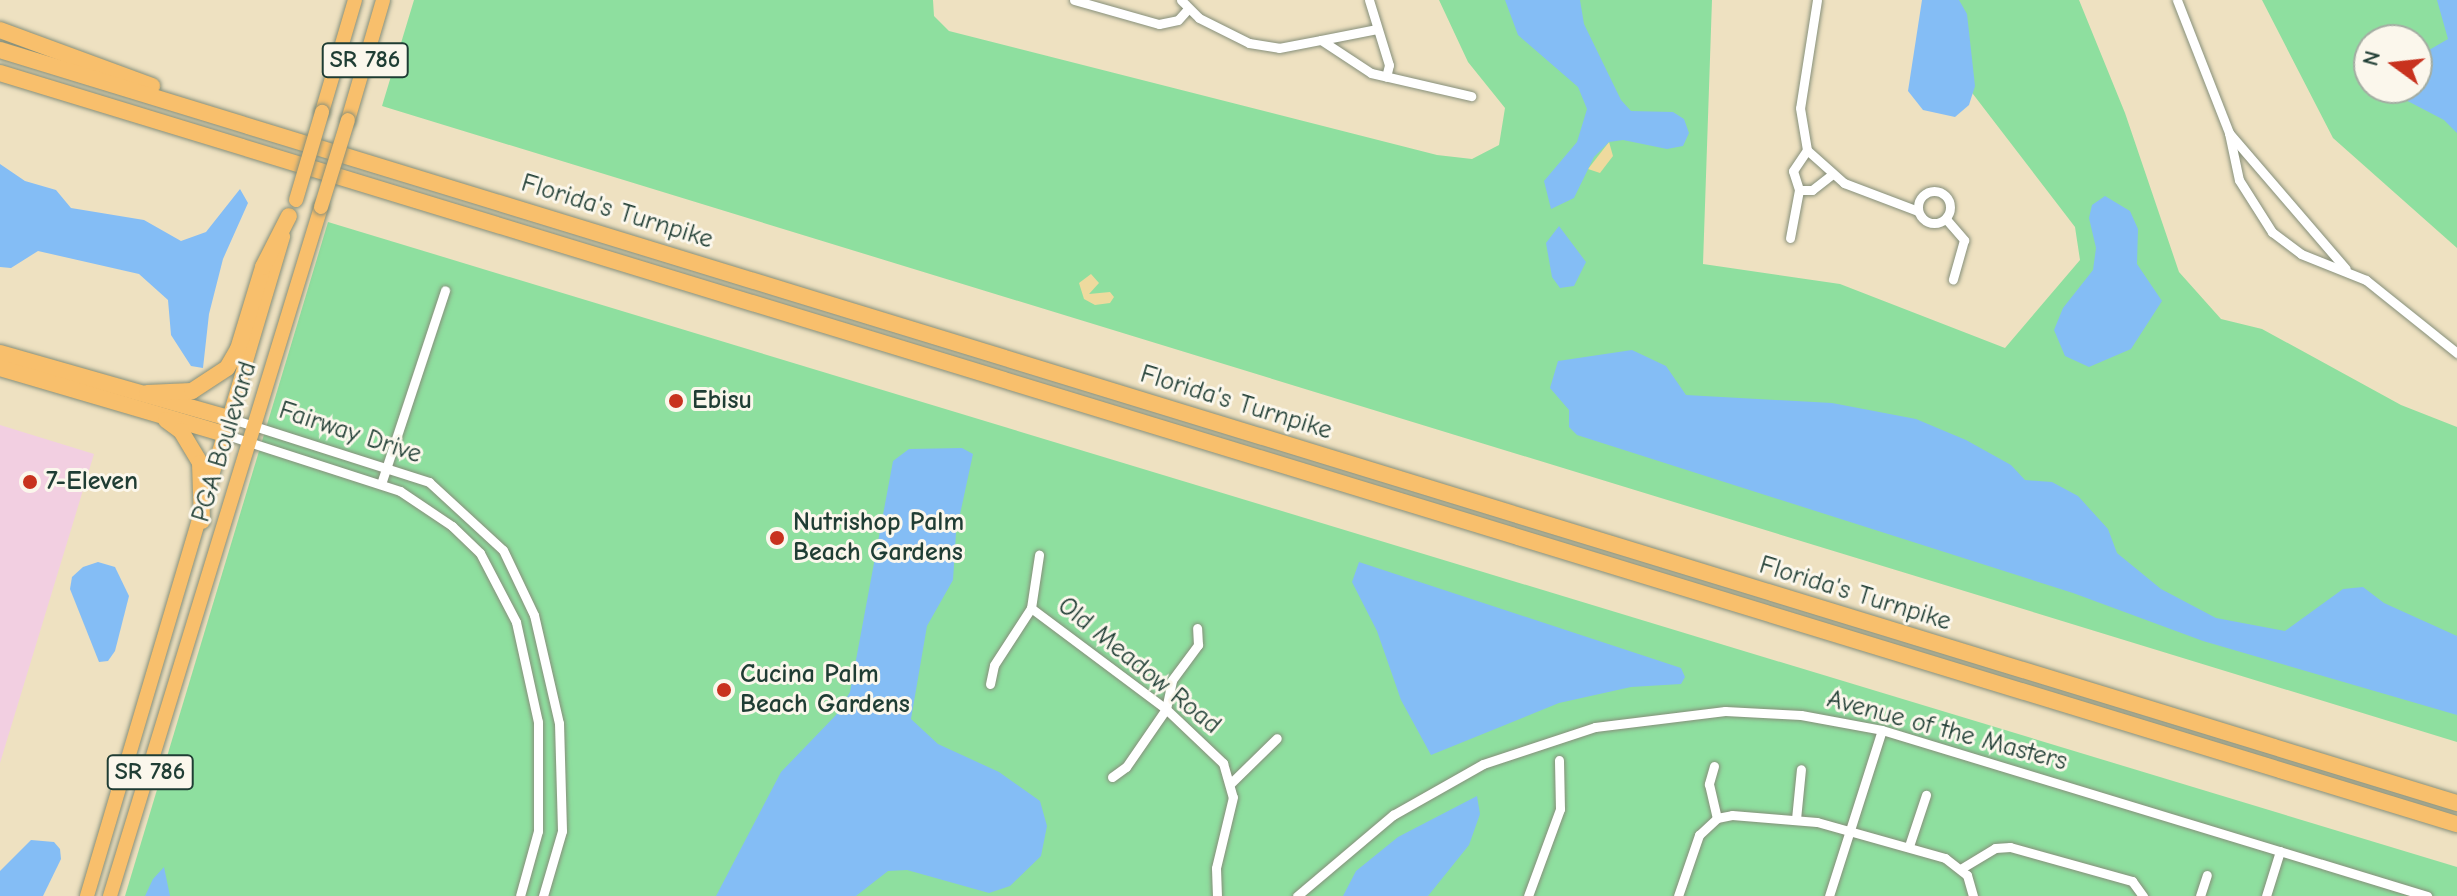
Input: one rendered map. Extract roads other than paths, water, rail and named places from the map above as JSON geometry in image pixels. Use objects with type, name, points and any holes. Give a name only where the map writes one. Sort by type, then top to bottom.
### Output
[{"type":"highway","points":[[0,30],[189,104]]},
{"type":"highway","name":"Florida's Turnpike","points":[[0,50],[189,104],[2457,803]]},
{"type":"highway","name":"Florida's Turnpike","points":[[0,73],[2457,824]]},
{"type":"highway","points":[[147,393],[192,391],[227,368],[238,349],[263,267],[289,216]]},
{"type":"highway","points":[[0,353],[147,393],[230,427]]},
{"type":"highway","points":[[0,368],[158,415],[230,427]]},
{"type":"highway","points":[[158,415],[181,431],[200,463],[202,521]]},
{"type":"main road","name":"PGA Boulevard","points":[[87,896],[202,521],[289,216],[355,0]]},
{"type":"main road","name":"PGA Boulevard","points":[[110,896],[256,426],[383,0]]},
{"type":"street","points":[[1074,0],[1159,24],[1178,20],[1188,9]]},
{"type":"street","points":[[1181,0],[1188,9],[1249,43],[1279,48],[1377,29]]},
{"type":"street","points":[[1369,0],[1389,65],[1386,77]]},
{"type":"street","points":[[1817,0],[1800,108],[1807,150],[1831,175],[1918,211],[1932,223],[1946,219]]},
{"type":"street","points":[[2177,0],[2229,133],[2239,180],[2260,219],[2301,254],[2346,269]]},
{"type":"street","points":[[1321,40],[1363,71],[1471,96]]},
{"type":"street","points":[[2229,133],[2346,269],[2420,319],[2457,353]]},
{"type":"street","points":[[1790,238],[1799,190],[1793,171],[1807,150]]},
{"type":"street","points":[[1799,190],[1812,190],[1831,175]]},
{"type":"street","points":[[1918,211],[1923,195],[1939,192],[1950,203],[1946,219]]},
{"type":"street","points":[[1946,219],[1964,240],[1953,279]]},
{"type":"street","points":[[381,484],[445,290]]},
{"type":"street","name":"Fairway Drive","points":[[230,427],[256,426],[388,466],[429,482],[478,522],[503,550],[534,615],[559,723],[562,831],[543,896]]},
{"type":"street","name":"Fairway Drive","points":[[230,427],[250,444],[381,484],[420,502],[480,553],[516,622],[538,722],[538,831],[520,896]]},
{"type":"street","points":[[990,684],[994,665],[1031,608],[1039,555]]},
{"type":"street","name":"Old Meadow Road","points":[[1031,608],[1166,709],[1218,757],[1231,783]]},
{"type":"street","points":[[1112,777],[1126,767],[1166,709],[1172,680],[1198,645],[1197,628]]},
{"type":"street","name":"Avenue of the Masters","points":[[1297,896],[1351,846],[1425,795],[1483,764],[1553,738],[1638,718],[1711,711],[1801,715],[1882,730],[2427,896]]},
{"type":"street","points":[[1829,896],[1882,730]]},
{"type":"street","points":[[1217,896],[1216,868],[1232,804],[1231,783],[1277,738]]},
{"type":"street","points":[[1528,896],[1558,817],[1559,760]]},
{"type":"street","points":[[1714,766],[1709,784],[1717,818]]},
{"type":"street","points":[[1796,819],[1801,769]]},
{"type":"street","points":[[1909,846],[1926,795]]},
{"type":"street","points":[[1678,896],[1699,835],[1717,818],[1796,819],[1850,829],[1909,846],[1962,868],[1973,896]]},
{"type":"street","points":[[1962,868],[2003,846],[2132,881],[2143,896]]},
{"type":"street","points":[[2266,896],[2280,851]]},
{"type":"street","points":[[2200,896],[2207,875]]},
{"type":"water","points":[[1505,0],[1580,0],[1584,24],[1621,100],[1631,111],[1673,112],[1684,119],[1689,133],[1683,146],[1667,149],[1623,140],[1609,142],[1594,157],[1574,198],[1551,209],[1544,181],[1577,142],[1587,109],[1578,87],[1518,35]]},
{"type":"water","points":[[1922,0],[1959,0],[1967,14],[1975,86],[1969,105],[1955,117],[1923,110],[1908,91]]},
{"type":"water","points":[[2437,0],[2457,0],[2457,133],[2444,120],[2413,104],[2433,104],[2433,48],[2448,39]]},
{"type":"water","points":[[0,164],[25,181],[56,190],[71,208],[144,220],[181,241],[206,232],[240,189],[248,203],[223,259],[209,314],[203,368],[191,366],[171,335],[168,300],[139,274],[38,251],[11,268],[0,267]]},
{"type":"water","points":[[2105,196],[2130,211],[2138,229],[2137,264],[2162,301],[2131,349],[2089,367],[2065,356],[2054,330],[2063,308],[2093,270],[2096,248],[2089,218],[2092,205]]},
{"type":"water","points":[[1559,226],[1586,262],[1574,286],[1560,288],[1552,277],[1546,243]]},
{"type":"water","points":[[1632,350],[1666,366],[1686,395],[1832,403],[1916,419],[1966,440],[2011,465],[2025,480],[2052,482],[2078,496],[2108,529],[2117,553],[2161,589],[2216,618],[2285,631],[2343,589],[2363,587],[2384,603],[2457,636],[2457,715],[2203,641],[2073,593],[1577,435],[1569,427],[1569,410],[1550,388],[1558,361]]},
{"type":"water","points":[[962,448],[973,454],[956,533],[953,580],[927,626],[911,719],[938,744],[999,772],[1040,801],[1047,826],[1041,856],[1010,886],[989,893],[907,870],[888,871],[856,896],[716,896],[781,772],[836,715],[850,692],[893,461],[909,449]]},
{"type":"water","points":[[98,562],[115,567],[129,596],[115,651],[108,661],[99,662],[70,589],[72,577],[83,567]]},
{"type":"water","points":[[1359,562],[1681,668],[1685,677],[1681,684],[1631,687],[1559,703],[1431,755],[1401,700],[1377,631],[1352,582]]},
{"type":"water","points":[[1477,796],[1480,814],[1469,845],[1428,896],[1343,896],[1356,871],[1398,837]]},
{"type":"water","points":[[31,840],[54,842],[60,849],[61,859],[43,896],[0,896],[0,871]]},
{"type":"water","points":[[164,867],[170,896],[145,896],[153,879]]},
{"type":"place","name":"Ebisu","points":[[676,401]]},
{"type":"place","name":"7-Eleven","points":[[30,482]]},
{"type":"place","name":"Nutrishop Palm Beach Gardens","points":[[777,538]]},
{"type":"place","name":"Cucina Palm Beach Gardens","points":[[724,690]]}]
